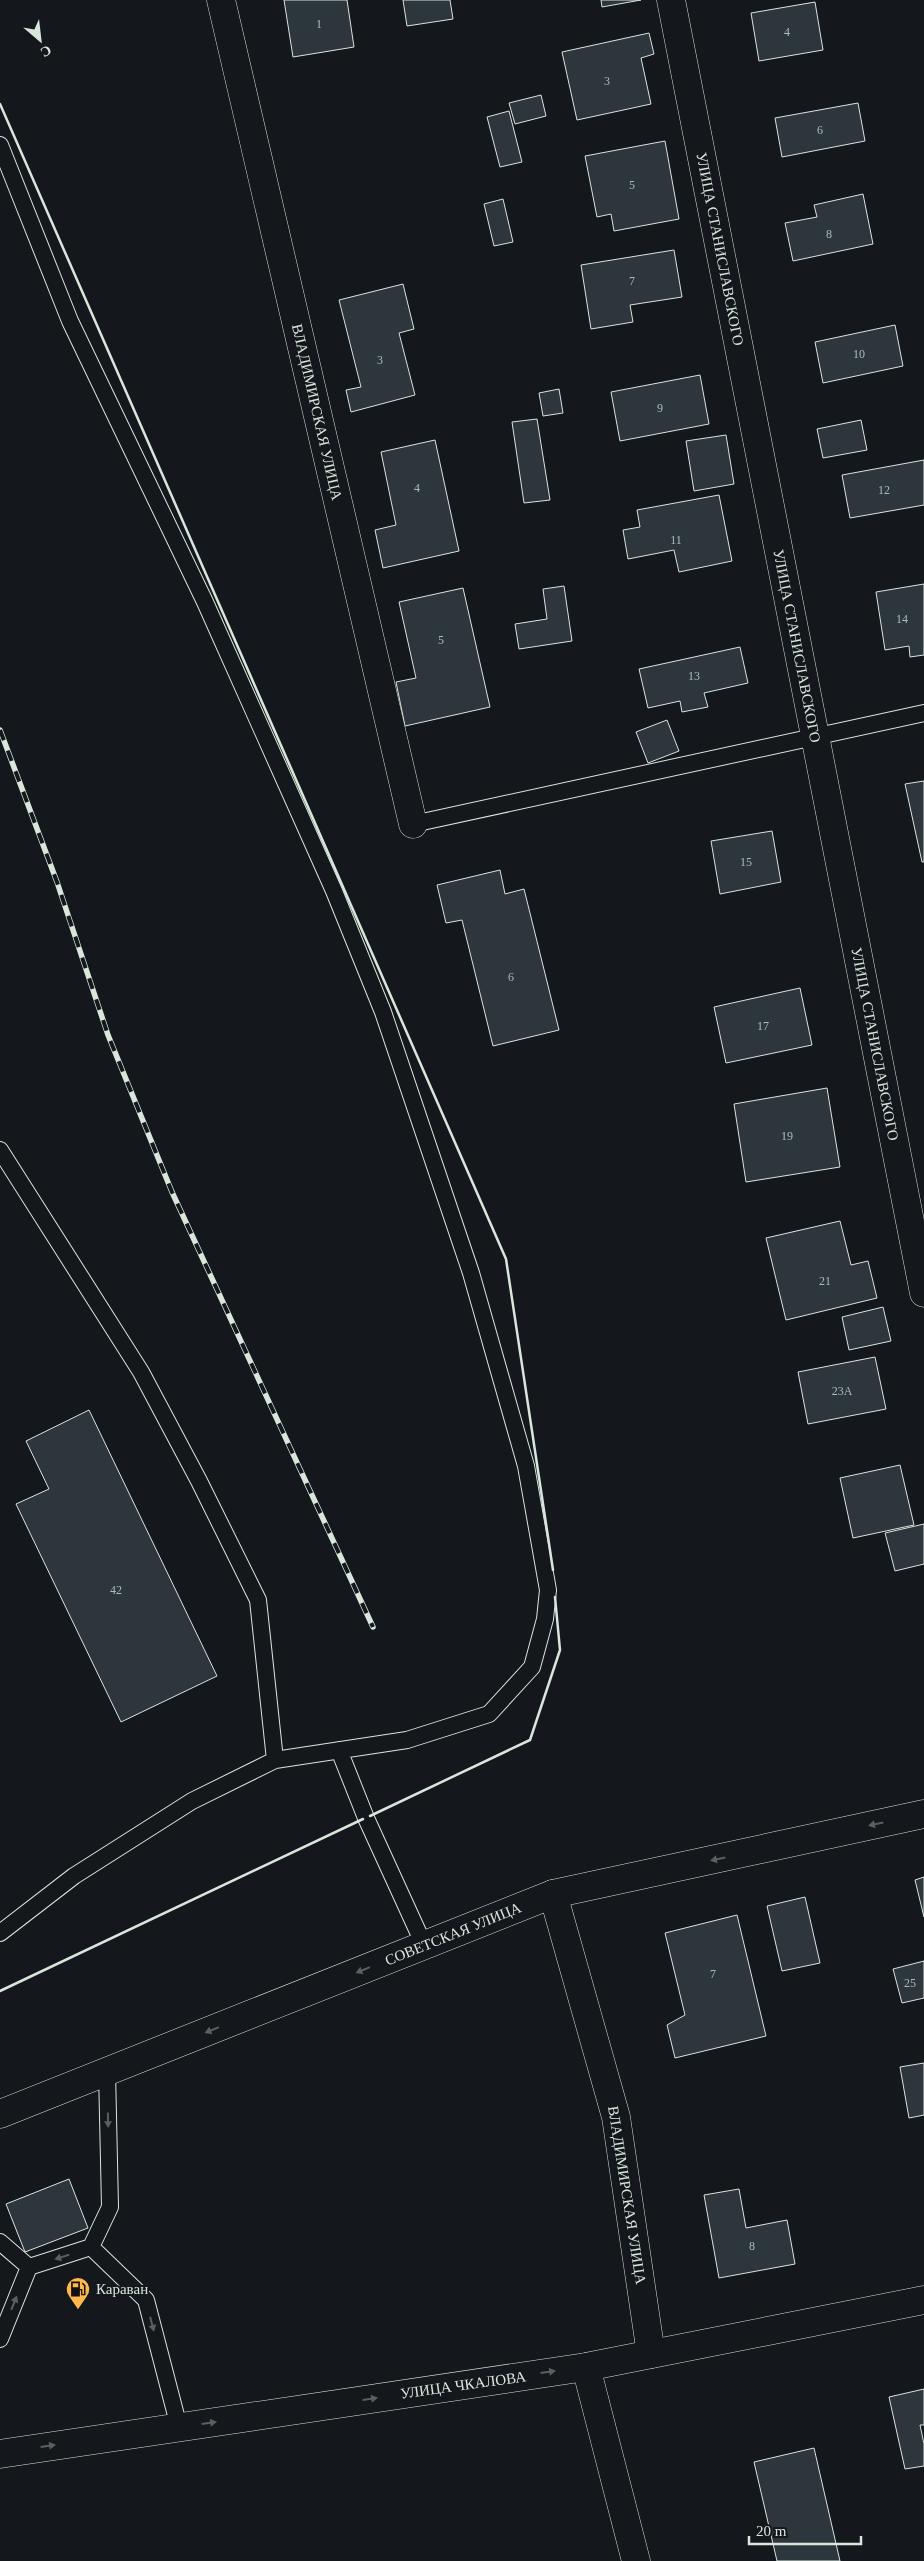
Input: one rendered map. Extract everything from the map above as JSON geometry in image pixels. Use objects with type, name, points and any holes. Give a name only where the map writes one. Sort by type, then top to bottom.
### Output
[{"type":"street","name":"ВЛАДИМИРСКАЯ УЛИЦА","points":[[221,0],[413,824]]},
{"type":"street","name":"УЛИЦА СТАНИСЛАВСКОГО","points":[[671,0],[924,1293]]},
{"type":"street","name":"СОВЕТСКАЯ УЛИЦА","points":[[0,2114],[553,1894],[924,1814]]},
{"type":"street","name":"ВЛАДИМИРСКАЯ УЛИЦА","points":[[553,1894],[616,2117],[651,2354]]},
{"type":"street","name":"УЛИЦА ЧКАЛОВА","points":[[0,2454],[586,2367],[924,2300]]},
{"type":"street","points":[[586,2367],[636,2561]]},
{"type":"lane","points":[[0,146],[70,321],[206,602],[334,891],[384,1012],[471,1273],[526,1466],[548,1590],[545,1618],[532,1667],[489,1714],[407,1740],[275,1760],[192,1801],[124,1844],[74,1876],[0,1934]]},
{"type":"lane","points":[[413,824],[924,713]]},
{"type":"lane","points":[[0,1150],[141,1372],[258,1600],[275,1760]]},
{"type":"lane","points":[[339,1750],[366,1818],[424,1946]]},
{"type":"lane","points":[[29,2267],[91,2248],[110,2207],[107,2071]]},
{"type":"lane","points":[[0,2242],[29,2267]]},
{"type":"lane","points":[[91,2248],[146,2300],[179,2427]]},
{"type":"lane","points":[[0,2339],[29,2267]]},
{"type":"building","points":[[284,0],[347,0],[354,47],[293,57]]},
{"type":"building","points":[[403,0],[450,0],[453,19],[407,26]]},
{"type":"building","points":[[601,0],[641,0],[602,7]]},
{"type":"building","points":[[815,2],[823,50],[759,61],[751,13]]},
{"type":"building","points":[[649,33],[654,54],[641,58],[651,104],[577,120],[562,52]]},
{"type":"building","points":[[541,95],[546,116],[515,124],[509,103]]},
{"type":"building","points":[[858,103],[865,141],[782,157],[775,118]]},
{"type":"building","points":[[509,111],[522,162],[500,167],[487,117]]},
{"type":"building","points":[[665,141],[679,219],[614,231],[611,214],[597,217],[585,156]]},
{"type":"building","points":[[863,194],[873,244],[793,261],[785,223],[817,217],[814,205]]},
{"type":"building","points":[[503,199],[513,242],[494,246],[484,204]]},
{"type":"building","points":[[674,250],[682,297],[630,305],[633,322],[591,329],[581,265]]},
{"type":"building","points":[[403,284],[414,329],[399,333],[415,395],[351,412],[346,390],[361,387],[339,300]]},
{"type":"building","points":[[895,325],[903,366],[823,383],[815,342]]},
{"type":"building","points":[[700,375],[709,424],[620,441],[611,392]]},
{"type":"building","points":[[559,389],[563,413],[543,416],[539,393]]},
{"type":"building","points":[[537,419],[550,500],[524,503],[512,422]]},
{"type":"building","points":[[861,420],[867,450],[823,458],[817,429]]},
{"type":"building","points":[[726,435],[734,484],[694,491],[686,441]]},
{"type":"building","points":[[435,440],[459,551],[383,568],[375,530],[396,525],[381,452]]},
{"type":"building","points":[[924,460],[924,505],[850,518],[842,475]]},
{"type":"building","points":[[719,495],[732,561],[679,572],[674,550],[628,559],[623,530],[640,527],[637,510]]},
{"type":"building","points":[[924,584],[924,655],[910,657],[909,646],[885,650],[876,592]]},
{"type":"building","points":[[564,586],[572,641],[519,649],[515,624],[547,619],[543,589]]},
{"type":"building","points":[[463,588],[490,707],[405,726],[396,682],[416,678],[399,602]]},
{"type":"building","points":[[740,647],[748,683],[704,693],[708,707],[682,712],[680,701],[648,708],[639,669]]},
{"type":"building","points":[[667,720],[679,751],[648,763],[636,732]]},
{"type":"building","points":[[924,781],[924,862],[922,862],[905,784]]},
{"type":"building","points":[[772,831],[781,882],[720,894],[711,841]]},
{"type":"building","points":[[500,870],[505,894],[524,889],[559,1030],[493,1046],[462,920],[446,923],[437,885]]},
{"type":"building","points":[[800,988],[812,1045],[726,1063],[714,1007]]},
{"type":"building","points":[[827,1088],[840,1167],[746,1182],[734,1104]]},
{"type":"building","points":[[840,1221],[851,1265],[868,1261],[877,1298],[786,1320],[766,1238]]},
{"type":"building","points":[[883,1307],[891,1341],[849,1350],[842,1317]]},
{"type":"building","points":[[875,1357],[886,1409],[808,1424],[798,1372]]},
{"type":"building","points":[[89,1410],[217,1676],[121,1722],[16,1504],[49,1489],[26,1441]]},
{"type":"building","points":[[900,1465],[914,1525],[853,1538],[840,1478]]},
{"type":"building","points":[[924,1524],[924,1564],[895,1571],[885,1533]]},
{"type":"building","points":[[924,1877],[924,1917],[915,1880]]},
{"type":"building","points":[[805,1897],[820,1963],[782,1971],[767,1906]]},
{"type":"building","points":[[737,1915],[766,2036],[675,2058],[667,2025],[685,2015],[665,1933]]},
{"type":"building","points":[[924,1961],[924,1998],[902,2003],[893,1969]]},
{"type":"building","points":[[924,2063],[924,2115],[909,2118],[900,2067]]},
{"type":"building","points":[[69,2179],[88,2228],[25,2252],[6,2204]]},
{"type":"building","points":[[739,2189],[746,2228],[787,2220],[795,2264],[719,2278],[704,2195]]},
{"type":"building","points":[[924,2389],[924,2425],[920,2425],[924,2444],[924,2466],[905,2469],[889,2397]]},
{"type":"building","points":[[814,2448],[840,2561],[777,2561],[754,2462]]},
{"type":"railway","points":[[0,730],[57,882],[108,1035],[172,1192],[373,1627]]},
{"type":"wall","points":[[0,104],[506,1259],[553,1570]]},
{"type":"wall","points":[[370,1816],[530,1740],[560,1650],[555,1597]]},
{"type":"wall","points":[[0,1991],[363,1819]]},
{"type":"place","name":"Караван","points":[[78,2310]]}]
